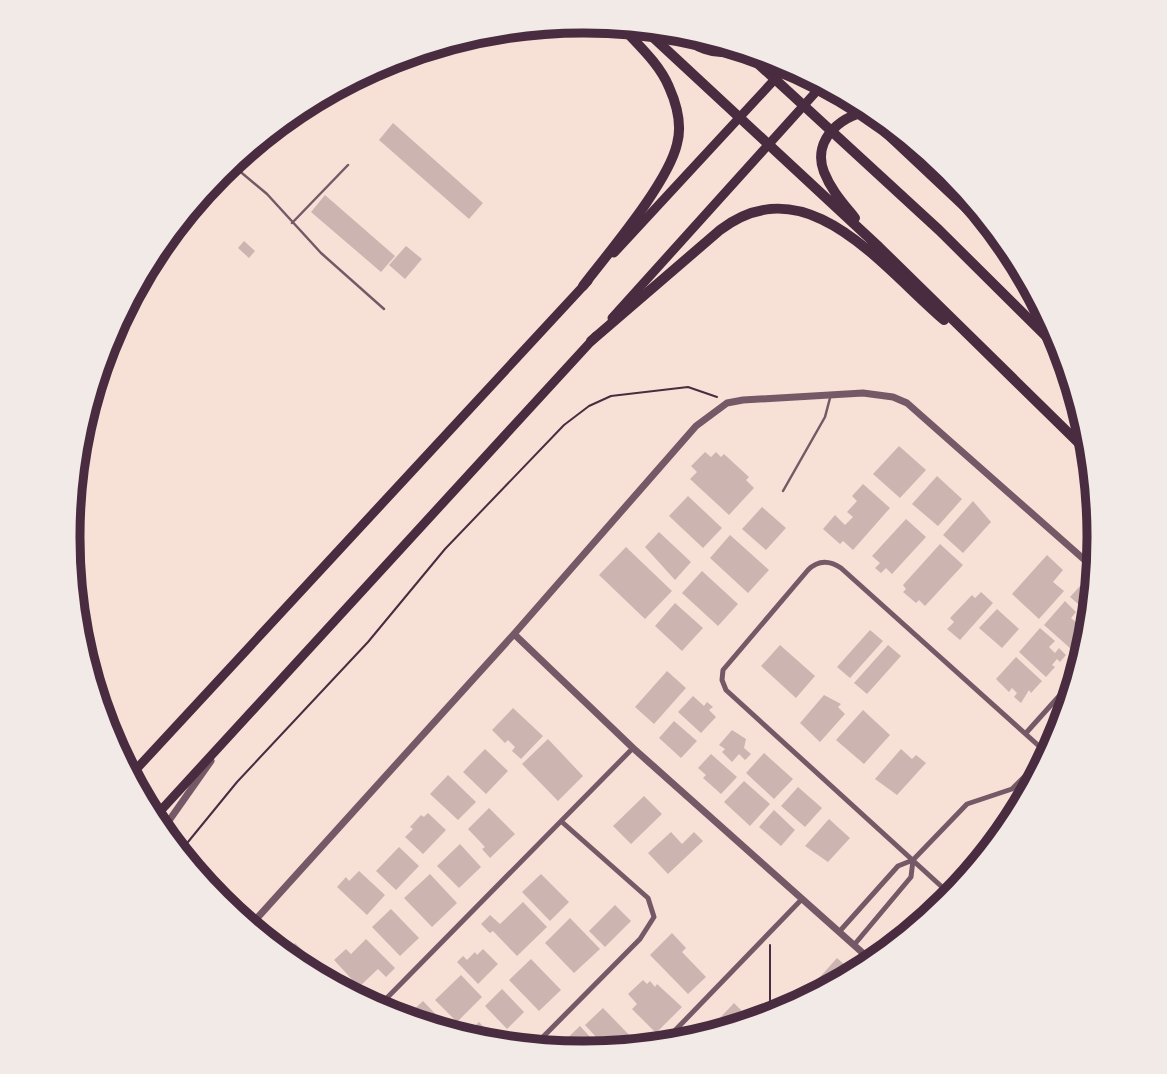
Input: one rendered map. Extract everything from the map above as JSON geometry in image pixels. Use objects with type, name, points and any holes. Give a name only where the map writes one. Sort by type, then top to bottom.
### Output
[{"type":"highway","points":[[583,286],[666,173],[677,145],[679,125],[669,86],[659,69],[629,36]]},
{"type":"highway","points":[[655,39],[878,247],[1078,442]]},
{"type":"highway","points":[[699,47],[723,53]]},
{"type":"highway","points":[[759,65],[939,230],[1045,335]]},
{"type":"highway","points":[[856,114],[841,121],[827,137],[822,152],[823,170],[835,193],[878,247]]},
{"type":"highway","points":[[899,144],[949,191]]},
{"type":"highway","points":[[591,341],[735,219],[764,208],[780,208],[812,214],[846,233],[1019,383]]},
{"type":"main road","points":[[137,770],[780,74]]},
{"type":"main road","points":[[161,810],[817,91]]},
{"type":"street","points":[[256,920],[514,634],[696,426],[727,403],[878,394],[907,403],[1086,561]]},
{"type":"street","points":[[944,889],[723,685],[722,675],[726,666],[808,570],[825,562],[841,568],[1041,747]]},
{"type":"street","points":[[514,634],[633,748],[865,955]]},
{"type":"street","points":[[1026,733],[1063,692]]},
{"type":"street","points":[[168,822],[225,741]]},
{"type":"street","points":[[385,1000],[633,748]]},
{"type":"street","points":[[839,932],[898,866],[913,860],[967,804],[1012,789],[1028,773]]},
{"type":"street","points":[[541,1039],[640,939],[654,917],[648,898],[562,822]]},
{"type":"street","points":[[853,945],[911,877],[913,860]]},
{"type":"street","points":[[672,1032],[803,899]]},
{"type":"lane","points":[[292,223],[348,165]]},
{"type":"lane","points":[[238,170],[267,194],[292,223],[384,309]]},
{"type":"lane","points":[[783,491],[825,417],[830,395]]},
{"type":"path","points":[[185,845],[237,782],[368,642],[445,549],[564,425],[589,406],[611,396],[688,387],[727,403]]},
{"type":"path","points":[[770,1004],[771,933]]},
{"type":"building","points":[[393,123],[483,203],[469,219],[379,140]]},
{"type":"building","points":[[325,195],[395,256],[381,272],[311,212]]},
{"type":"building","points":[[244,241],[255,251],[249,258],[238,248]]},
{"type":"building","points":[[406,246],[422,259],[405,279],[389,265]]},
{"type":"building","points":[[899,446],[926,470],[900,498],[873,474]]},
{"type":"building","points":[[705,452],[711,457],[716,452],[721,457],[724,454],[749,477],[746,480],[754,488],[729,515],[690,479],[697,472],[691,466]]},
{"type":"building","points":[[937,476],[962,499],[938,526],[912,504]]},
{"type":"building","points":[[863,484],[890,508],[853,550],[843,541],[840,544],[823,529],[835,515],[845,525],[853,517],[847,512],[857,501],[852,496]]},
{"type":"building","points":[[688,496],[722,528],[703,548],[669,516]]},
{"type":"building","points":[[973,501],[991,522],[963,553],[943,535]]},
{"type":"building","points":[[762,507],[786,528],[766,550],[742,529]]},
{"type":"building","points":[[906,519],[926,537],[892,574],[886,568],[881,573],[875,568],[880,563],[872,556]]},
{"type":"building","points":[[659,532],[691,562],[675,580],[645,547]]},
{"type":"building","points":[[730,535],[769,570],[748,593],[710,558]]},
{"type":"building","points":[[940,544],[963,565],[925,606],[919,600],[916,603],[903,592],[906,589],[903,585]]},
{"type":"building","points":[[626,547],[672,591],[645,619],[599,575]]},
{"type":"building","points":[[1047,555],[1063,570],[1053,582],[1064,591],[1039,619],[1012,594]]},
{"type":"building","points":[[702,571],[738,604],[718,626],[682,593]]},
{"type":"building","points":[[1085,580],[1082,608],[1070,597]]},
{"type":"building","points":[[981,592],[993,603],[960,640],[947,629],[954,622],[950,618],[972,595],[975,598]]},
{"type":"building","points":[[1065,601],[1076,612],[1071,618],[1079,626],[1077,640],[1071,649],[1044,625]]},
{"type":"building","points":[[675,603],[703,628],[682,651],[655,626]]},
{"type":"building","points":[[997,609],[1019,629],[1002,648],[979,628]]},
{"type":"building","points":[[1040,628],[1055,641],[1049,647],[1055,653],[1059,648],[1066,655],[1060,662],[1057,659],[1052,665],[1055,667],[1046,677],[1019,652]]},
{"type":"building","points":[[870,630],[883,641],[850,678],[837,667]]},
{"type":"building","points":[[780,645],[815,676],[796,698],[761,666]]},
{"type":"building","points":[[888,645],[901,656],[867,694],[854,683]]},
{"type":"building","points":[[1016,657],[1042,681],[1031,693],[1029,690],[1021,703],[1014,697],[1017,693],[1012,688],[1009,692],[996,679]]},
{"type":"building","points":[[667,671],[686,688],[654,724],[635,707]]},
{"type":"building","points":[[824,695],[841,704],[838,707],[845,714],[820,742],[800,723]]},
{"type":"building","points":[[693,696],[704,706],[707,702],[713,707],[709,710],[716,717],[701,733],[678,712]]},
{"type":"building","points":[[513,708],[543,736],[521,759],[512,751],[515,747],[508,740],[505,743],[492,730]]},
{"type":"building","points":[[863,710],[890,735],[864,764],[836,740]]},
{"type":"building","points":[[674,721],[697,741],[681,758],[659,738]]},
{"type":"building","points":[[732,730],[746,739],[744,748],[751,754],[745,760],[739,754],[732,762],[722,752],[725,749],[719,745]]},
{"type":"building","points":[[548,739],[583,776],[558,801],[522,764]]},
{"type":"building","points":[[485,749],[508,771],[486,794],[463,772]]},
{"type":"building","points":[[901,749],[912,759],[916,755],[926,763],[897,795],[875,779]]},
{"type":"building","points":[[764,753],[793,779],[774,799],[746,773]]},
{"type":"building","points":[[711,754],[737,777],[721,794],[703,778],[706,775],[698,768]]},
{"type":"building","points":[[448,775],[476,802],[458,820],[430,794]]},
{"type":"building","points":[[744,781],[770,804],[750,826],[724,802]]},
{"type":"building","points":[[798,787],[822,808],[805,827],[781,806]]},
{"type":"building","points":[[644,796],[662,814],[631,844],[613,826]]},
{"type":"building","points":[[489,808],[515,834],[490,858],[482,849],[485,847],[468,829]]},
{"type":"building","points":[[774,810],[795,830],[781,846],[759,827]]},
{"type":"building","points":[[428,813],[446,830],[423,854],[405,837],[421,815],[424,817]]},
{"type":"building","points":[[829,819],[850,838],[828,862],[805,846]]},
{"type":"building","points":[[671,832],[682,844],[694,832],[703,841],[668,874],[648,853]]},
{"type":"building","points":[[460,844],[481,867],[459,888],[437,866]]},
{"type":"building","points":[[399,847],[419,866],[396,890],[376,871]]},
{"type":"building","points":[[359,871],[385,895],[367,915],[337,887],[346,877],[349,881]]},
{"type":"building","points":[[430,874],[457,903],[432,927],[404,898]]},
{"type":"building","points":[[541,874],[569,902],[550,921],[522,892]]},
{"type":"building","points":[[523,902],[547,927],[517,956],[493,931],[490,933],[481,924],[490,915],[500,924]]},
{"type":"building","points":[[615,905],[631,921],[605,947],[589,931]]},
{"type":"building","points":[[391,909],[419,938],[400,956],[372,927]]},
{"type":"building","points":[[570,918],[600,949],[574,973],[545,943]]},
{"type":"building","points":[[672,933],[686,948],[682,952],[706,977],[688,994],[650,955]]},
{"type":"building","points":[[366,939],[395,968],[386,977],[378,969],[359,987],[334,960],[346,949],[351,954]]},
{"type":"building","points":[[295,943],[316,963],[304,956],[291,947]]},
{"type":"building","points":[[483,949],[498,964],[478,984],[457,962],[463,956],[467,960],[475,952],[477,955]]},
{"type":"building","points":[[837,958],[846,966],[822,980],[819,978]]},
{"type":"building","points":[[531,959],[561,990],[539,1011],[509,980]]},
{"type":"building","points":[[461,975],[482,997],[457,1022],[435,1000]]},
{"type":"building","points":[[643,980],[647,984],[650,981],[655,987],[657,984],[682,1007],[656,1033],[632,1009],[637,1004],[628,994]]},
{"type":"building","points":[[502,989],[524,1012],[507,1029],[485,1006]]},
{"type":"building","points":[[423,1001],[442,1020],[422,1014],[413,1011]]},
{"type":"building","points":[[734,1003],[745,1014],[717,1023]]},
{"type":"building","points":[[603,1008],[632,1038],[599,1041],[585,1025]]},
{"type":"building","points":[[479,1022],[488,1031],[485,1031],[472,1028]]},
{"type":"building","points":[[580,1026],[594,1041],[584,1041],[565,1040]]}]
